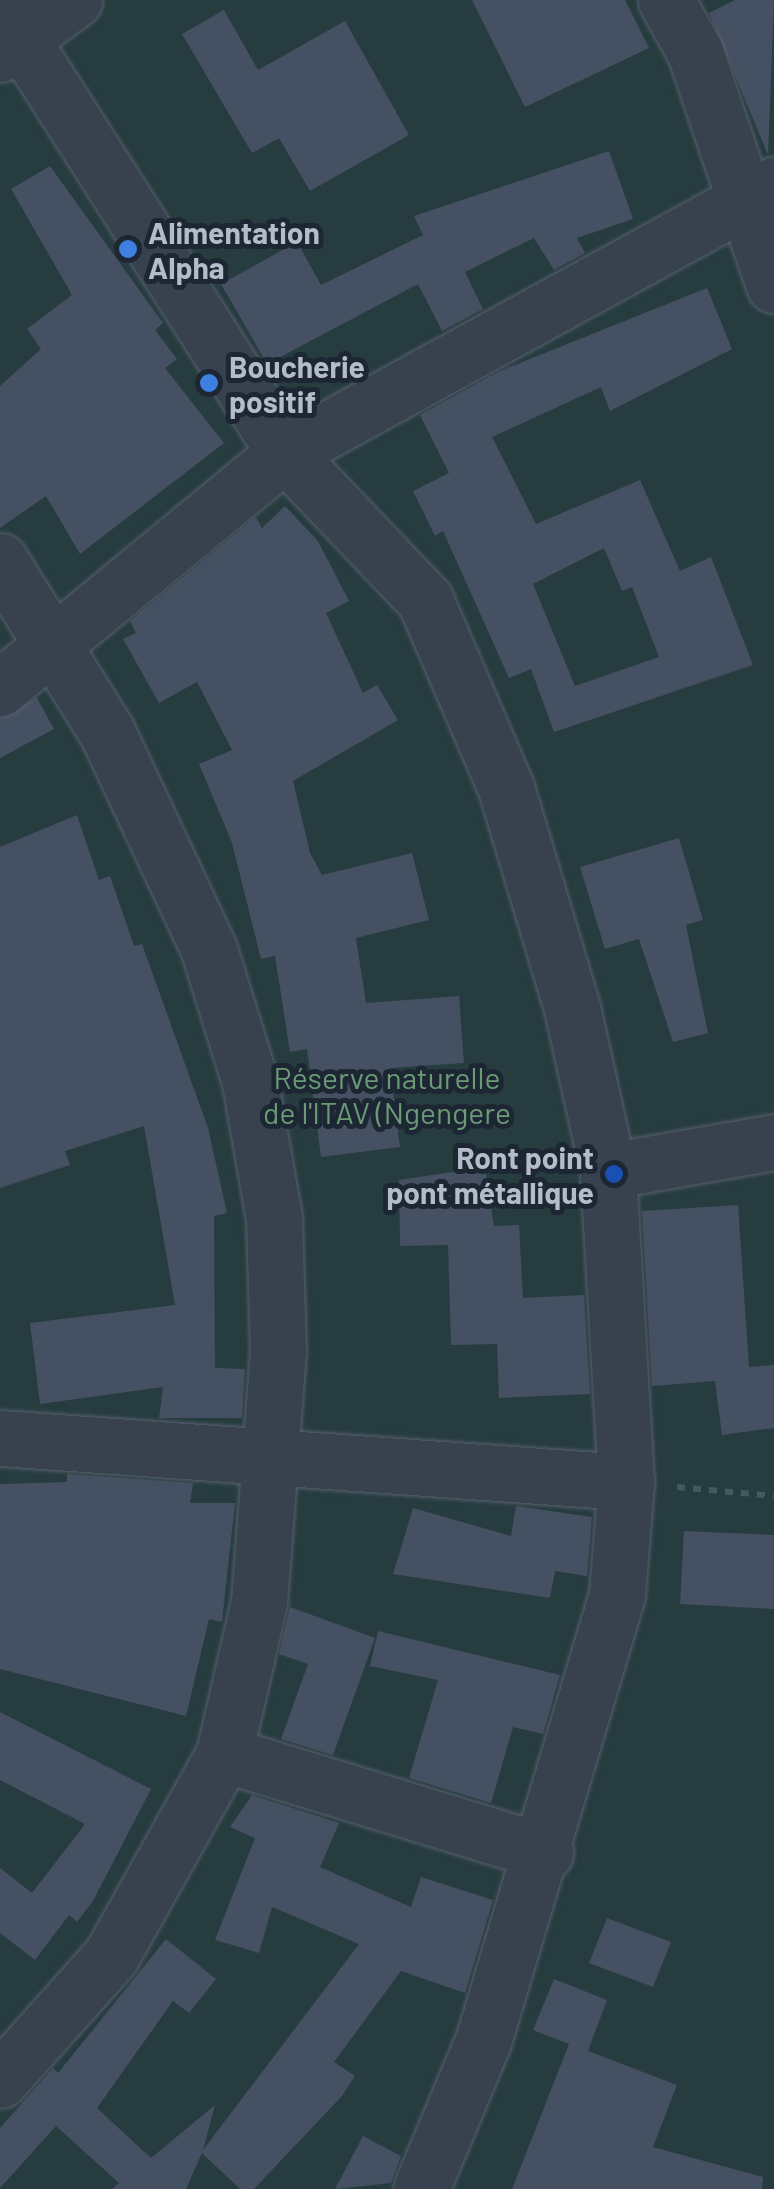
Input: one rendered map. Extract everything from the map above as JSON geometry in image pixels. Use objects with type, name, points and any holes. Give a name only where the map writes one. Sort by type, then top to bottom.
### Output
[{"type":"street","points":[[74,0],[7,32],[285,453],[425,600],[464,678],[572,1008],[608,1171],[626,1482],[617,1595],[544,1852],[482,2041],[420,2189]]},
{"type":"street","points":[[666,0],[695,52],[756,193],[774,286]]},
{"type":"street","points":[[0,688],[55,648],[285,453],[756,193]]},
{"type":"street","points":[[0,561],[55,648],[163,837],[250,1082],[274,1218],[270,1456],[258,1602],[224,1754],[111,1956],[0,2080]]},
{"type":"street","points":[[608,1171],[774,1142]]},
{"type":"street","points":[[0,1438],[626,1482]]},
{"type":"street","points":[[224,1754],[544,1852]]},
{"type":"path","points":[[626,1482],[774,1496]]},
{"type":"green space","name":"Réserve naturelle de l'ITAV (Ngengere","points":[[0,0],[774,0],[774,2189],[0,2189]]},
{"type":"building","points":[[472,0],[625,0],[649,48],[525,107]]},
{"type":"building","points":[[735,0],[774,0],[768,155],[709,13]]},
{"type":"building","points":[[224,10],[258,70],[345,21],[409,135],[310,191],[279,138],[252,153],[182,34]]},
{"type":"building","points":[[609,151],[633,219],[577,238],[585,253],[554,270],[534,238],[465,272],[483,309],[442,331],[418,284],[267,364],[221,284],[297,242],[321,285],[423,235],[414,216]]},
{"type":"building","points":[[50,166],[163,323],[155,330],[177,359],[165,368],[224,443],[80,554],[46,496],[0,528],[0,386],[41,349],[27,329],[72,295],[11,189]]},
{"type":"building","points":[[707,288],[732,349],[610,411],[601,387],[492,437],[536,524],[640,480],[680,571],[711,557],[753,665],[554,732],[531,669],[509,678],[443,531],[435,536],[413,491],[449,473],[420,415],[500,371]],"holes":[[[604,548],[622,591],[632,587],[659,657],[575,686],[533,584]]]},
{"type":"building","points":[[285,506],[318,541],[349,601],[326,613],[363,693],[377,685],[398,720],[293,781],[310,853],[322,875],[412,853],[429,920],[356,938],[366,1003],[459,996],[464,1063],[390,1068],[400,1147],[321,1157],[307,1049],[290,1052],[275,956],[261,959],[232,843],[199,764],[232,750],[197,682],[159,703],[123,639],[136,633],[130,621],[256,517],[262,528]]},
{"type":"building","points":[[37,698],[54,729],[0,758],[0,718]]},
{"type":"building","points":[[77,815],[99,880],[110,876],[134,946],[142,944],[208,1128],[227,1213],[214,1216],[215,1368],[245,1369],[242,1418],[159,1418],[163,1387],[40,1404],[30,1323],[175,1305],[144,1126],[65,1151],[70,1165],[0,1188],[0,847]]},
{"type":"building","points":[[679,838],[703,920],[686,925],[708,1033],[673,1042],[639,939],[605,949],[580,867]]},
{"type":"building","points":[[485,1167],[494,1226],[519,1225],[523,1298],[584,1295],[590,1394],[499,1398],[497,1344],[451,1345],[448,1245],[400,1246],[399,1180]]},
{"type":"building","points":[[738,1205],[749,1367],[774,1365],[774,1428],[722,1435],[715,1381],[652,1386],[642,1211]]},
{"type":"building","points":[[67,1474],[193,1483],[190,1503],[235,1503],[222,1622],[209,1619],[186,1716],[0,1669],[0,1484],[67,1482]]},
{"type":"building","points":[[516,1506],[592,1517],[587,1576],[555,1571],[550,1598],[393,1574],[413,1508],[511,1536]]},
{"type":"building","points":[[684,1531],[774,1535],[774,1609],[680,1604]]},
{"type":"building","points":[[290,1607],[375,1638],[333,1755],[281,1739],[308,1664],[279,1654]]},
{"type":"building","points":[[378,1631],[560,1675],[543,1734],[513,1727],[491,1803],[409,1778],[438,1680],[370,1666]]},
{"type":"building","points":[[0,1712],[151,1789],[93,1901],[77,1922],[69,1915],[35,1960],[0,1933],[0,1868],[32,1893],[85,1824],[0,1780]]},
{"type":"building","points":[[252,1795],[339,1823],[320,1867],[411,1907],[421,1877],[493,1900],[465,1993],[401,1971],[334,2062],[355,2076],[342,2096],[254,2189],[240,2189],[202,2153],[186,2189],[112,2189],[119,2183],[56,2126],[0,2188],[0,2128],[53,2068],[58,2073],[166,1939],[216,1979],[189,2013],[173,2001],[97,2108],[151,2158],[215,2105],[203,2150],[359,1944],[272,1907],[259,1953],[215,1940],[255,1838],[230,1827]]},
{"type":"building","points":[[607,1918],[671,1942],[653,1987],[589,1963]]},
{"type":"building","points":[[554,1979],[607,2000],[588,2051],[677,2085],[653,2147],[763,2177],[762,2189],[512,2189],[569,2044],[533,2030]]},
{"type":"building","points":[[363,2136],[401,2156],[391,2183],[335,2189]]},
{"type":"place","name":"Alimentation Alpha","points":[[128,249]]},
{"type":"place","name":"Boucherie positif","points":[[209,383]]},
{"type":"place","name":"Ront point pont métallique","points":[[614,1174]]}]
